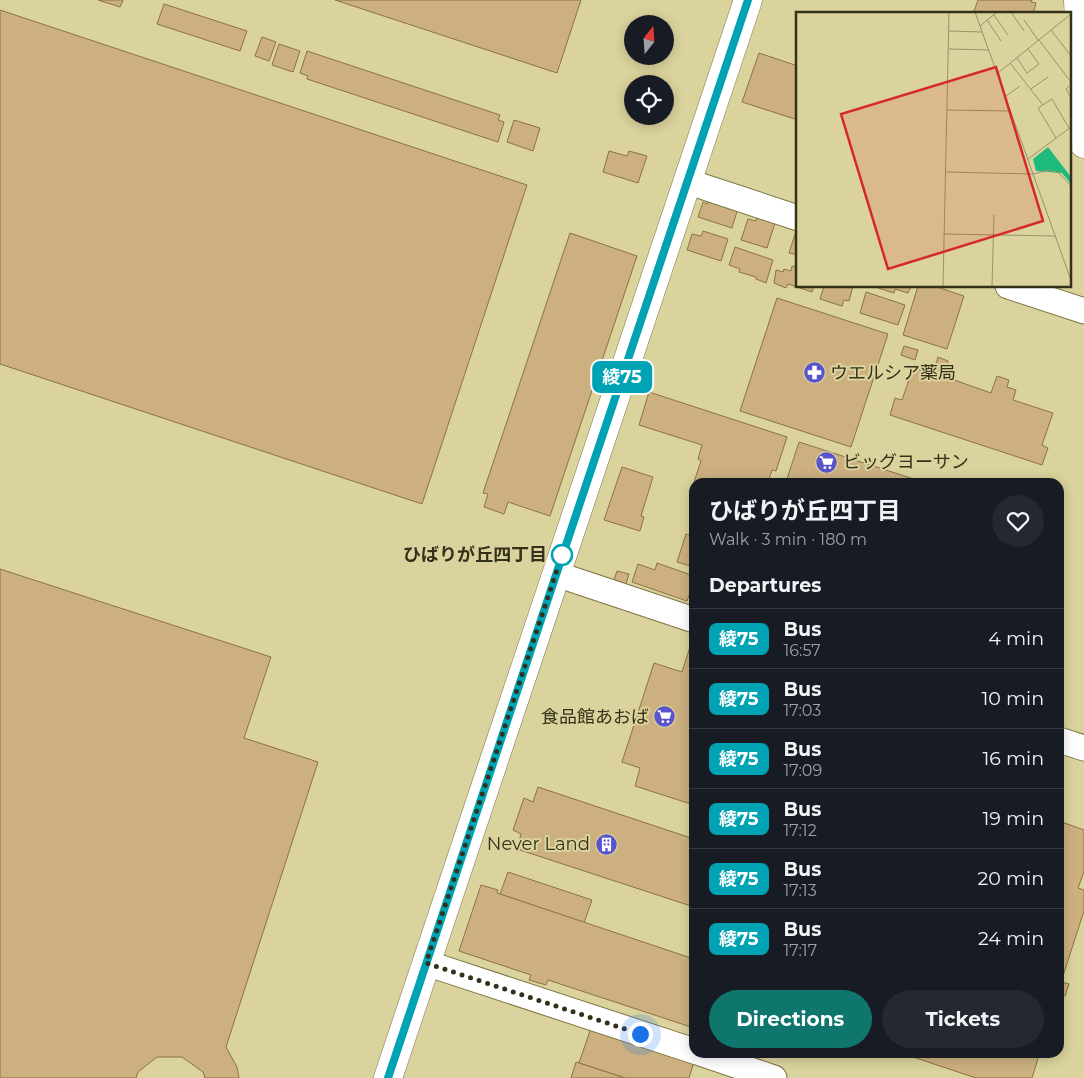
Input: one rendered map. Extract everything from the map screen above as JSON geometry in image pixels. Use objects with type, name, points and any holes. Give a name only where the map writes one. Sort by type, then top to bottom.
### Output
[{"type":"street","points":[[388,1078],[689,182],[748,0]]},
{"type":"street","points":[[1078,0],[1082,45],[1084,144]]},
{"type":"street","points":[[689,182],[796,217]]},
{"type":"street","points":[[1014,288],[1084,311]]},
{"type":"street","points":[[556,574],[689,618]]},
{"type":"street","points":[[1064,742],[1084,748]]},
{"type":"street","points":[[426,963],[689,1050]]},
{"type":"street","points":[[714,1058],[774,1078]]},
{"type":"building","points":[[98,0],[123,0],[120,7]]},
{"type":"building","points":[[335,0],[581,0],[557,73]]},
{"type":"building","points":[[978,0],[1032,0],[1031,2],[1036,3],[1034,12],[974,12]]},
{"type":"building","points":[[164,4],[247,31],[240,51],[157,24]]},
{"type":"building","points":[[0,10],[527,185],[422,504],[0,364]]},
{"type":"building","points":[[262,37],[276,42],[269,61],[255,56]]},
{"type":"building","points":[[279,44],[300,51],[293,72],[272,65]]},
{"type":"building","points":[[307,51],[500,115],[498,120],[504,122],[498,142],[307,79],[308,76],[300,73]]},
{"type":"building","points":[[759,53],[796,65],[796,119],[742,102]]},
{"type":"building","points":[[514,120],[540,128],[533,151],[507,142]]},
{"type":"building","points":[[609,151],[627,156],[629,151],[647,156],[638,183],[603,172]]},
{"type":"building","points":[[709,199],[738,208],[732,228],[698,217],[703,202],[707,204]]},
{"type":"building","points":[[757,218],[775,223],[767,248],[741,240],[748,219],[756,221]]},
{"type":"building","points":[[703,231],[728,239],[721,261],[687,250],[692,234],[701,236]]},
{"type":"building","points":[[796,231],[796,255],[789,253]]},
{"type":"building","points":[[570,233],[637,256],[550,516],[508,502],[504,514],[484,507],[488,494],[483,493]]},
{"type":"building","points":[[735,247],[773,260],[766,283],[756,279],[756,277],[739,272],[740,269],[729,265]]},
{"type":"building","points":[[792,266],[796,267],[796,287],[788,284],[786,288],[774,283],[776,270],[783,272],[784,269],[791,271]]},
{"type":"building","points":[[800,288],[813,288],[812,292]]},
{"type":"building","points":[[823,288],[852,288],[849,301],[844,300],[842,306],[820,299]]},
{"type":"building","points":[[878,288],[910,288],[908,293],[895,289],[894,293]]},
{"type":"building","points":[[917,288],[940,288],[964,296],[947,349],[903,335]]},
{"type":"building","points":[[866,292],[905,305],[898,325],[860,313]]},
{"type":"building","name":"ウエルシア薬局","points":[[777,298],[888,334],[851,447],[740,411]]},
{"type":"building","points":[[904,346],[918,350],[915,360],[901,355]]},
{"type":"building","points":[[938,357],[948,361],[943,376],[991,393],[997,376],[1009,380],[1007,387],[1016,390],[1013,400],[1053,413],[1042,445],[1048,448],[1042,465],[890,415],[895,398],[902,400],[913,368],[933,374]]},
{"type":"building","points":[[649,392],[787,437],[776,471],[772,470],[769,478],[695,478],[701,461],[698,459],[702,445],[639,425]]},
{"type":"building","name":"ビッグヨーサン","points":[[799,442],[911,478],[787,478]]},
{"type":"building","points":[[622,467],[653,477],[641,516],[644,517],[640,531],[604,520]]},
{"type":"building","points":[[686,534],[689,535],[689,566],[677,562]]},
{"type":"building","points":[[657,563],[689,574],[689,596],[687,601],[632,582],[638,564],[655,570]]},
{"type":"building","points":[[0,569],[271,657],[244,738],[318,762],[226,1047],[237,1067],[239,1078],[205,1078],[203,1072],[182,1057],[157,1057],[138,1072],[136,1078],[0,1078]]},
{"type":"building","points":[[617,571],[629,574],[626,584],[614,580]]},
{"type":"building","name":"食品館あおば","points":[[689,650],[689,803],[635,786],[640,768],[622,762],[654,663],[682,672]]},
{"type":"building","name":"Never Land","points":[[538,787],[689,837],[689,905],[517,849],[521,834],[513,830],[524,798],[533,802]]},
{"type":"building","points":[[1064,823],[1084,830],[1084,872],[1078,888],[1084,890],[1084,911],[1064,973]]},
{"type":"building","points":[[508,872],[592,900],[584,923],[500,894]]},
{"type":"building","points":[[481,885],[498,890],[497,893],[689,957],[689,1026],[548,980],[546,985],[529,980],[531,975],[459,951]]},
{"type":"building","points":[[1064,983],[1069,984],[1064,996]]},
{"type":"building","points":[[591,1028],[694,1062],[689,1078],[625,1078],[579,1063]]},
{"type":"building","points":[[916,1058],[1038,1058],[1032,1078],[976,1078]]},
{"type":"building","points":[[576,1062],[579,1063],[625,1078],[571,1078]]},
{"type":"bus line","name":"綾75","points":[[388,1078],[748,0]]},
{"type":"place","name":"ウエルシア薬局","points":[[814,373]]},
{"type":"place","name":"ビッグヨーサン","points":[[827,462]]},
{"type":"place","name":"ひばりが丘四丁目","points":[[562,555]]},
{"type":"place","name":"食品館あおば","points":[[665,717]]},
{"type":"place","name":"Never Land","points":[[606,844]]},
{"type":"route","points":[[562,555],[426,963],[640,1034]]}]
